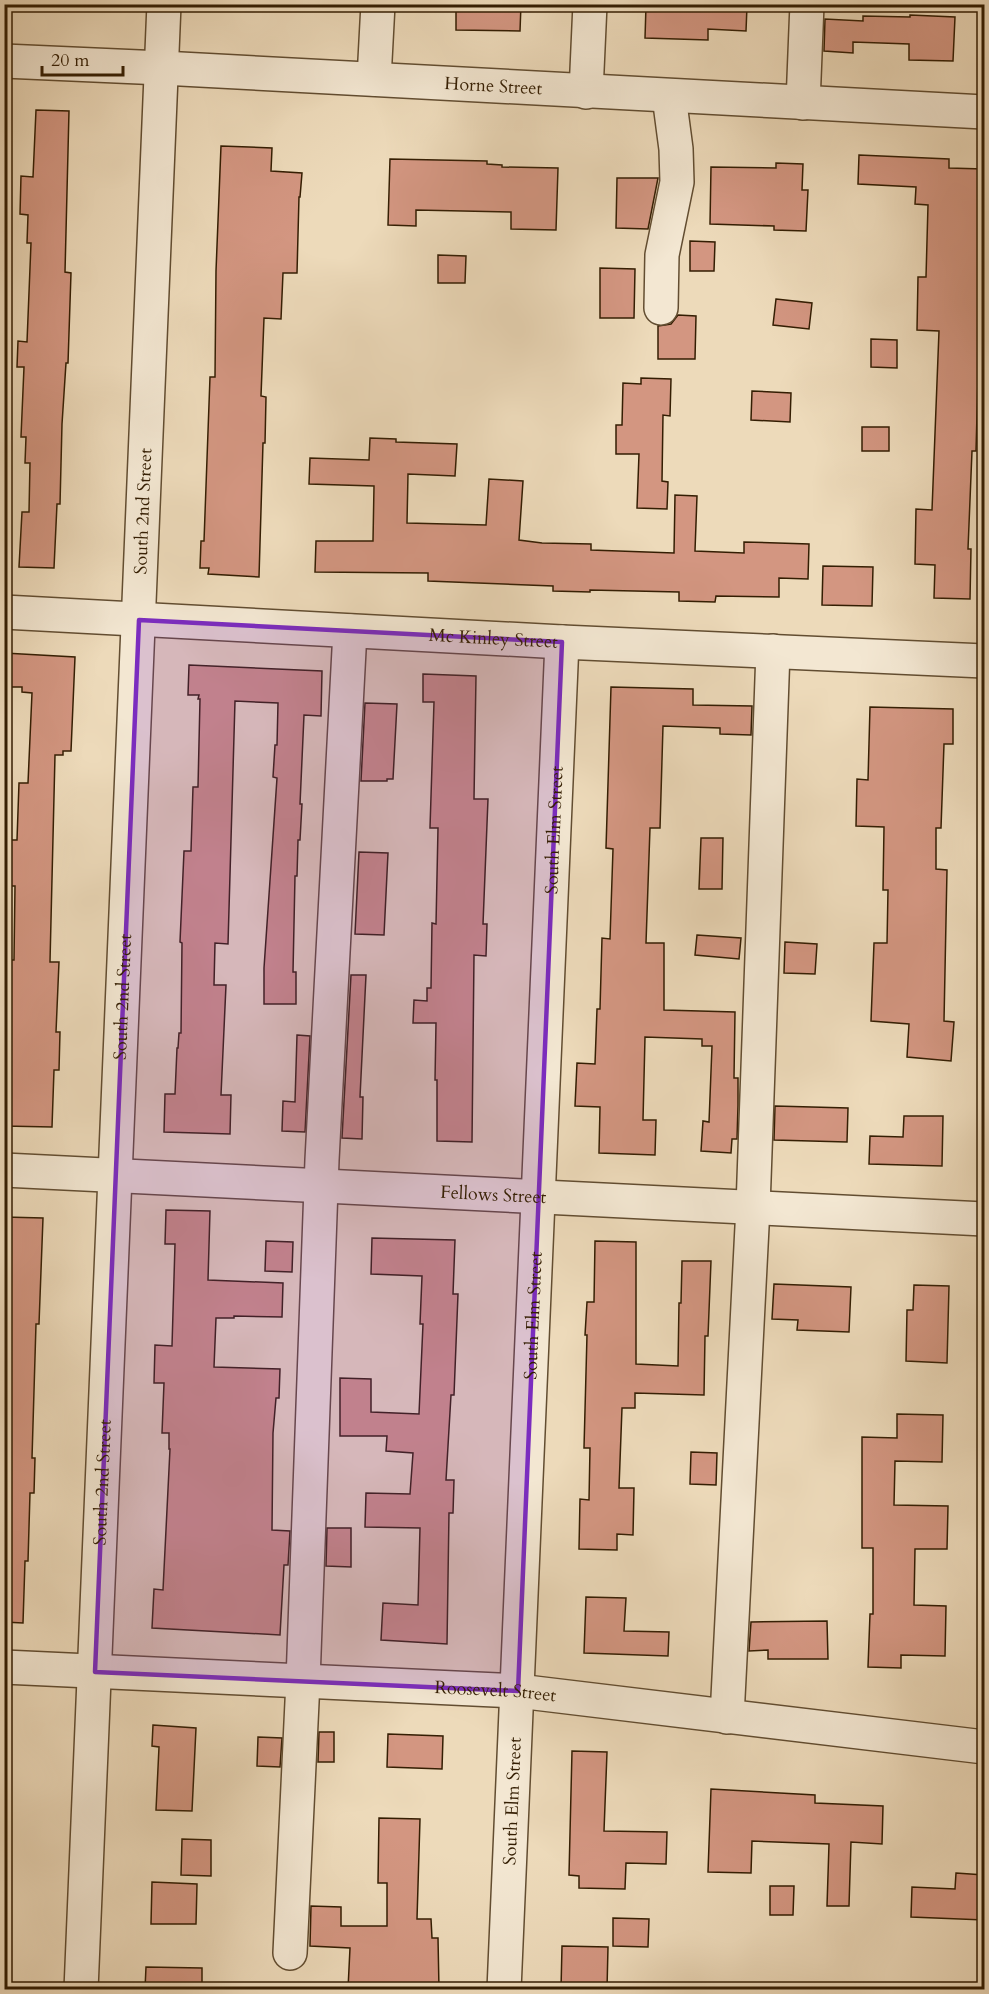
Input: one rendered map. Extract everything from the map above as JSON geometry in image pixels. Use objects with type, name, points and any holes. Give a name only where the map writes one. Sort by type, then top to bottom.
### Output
[{"type":"street","name":"South 2nd Street","points":[[81,1989],[164,4]]},
{"type":"street","points":[[375,80],[378,4]]},
{"type":"street","points":[[586,92],[590,4]]},
{"type":"street","points":[[803,103],[807,4]]},
{"type":"street","name":"Horne Street","points":[[4,62],[162,68],[984,112]]},
{"type":"street","points":[[661,308],[662,255],[677,182],[676,149],[669,96]]},
{"type":"street","name":"Mc Kinley Street","points":[[4,612],[562,642],[984,661]]},
{"type":"street","points":[[290,1953],[303,1681],[321,1185],[350,631]]},
{"type":"street","name":"South Elm Street","points":[[504,1989],[562,642]]},
{"type":"street","points":[[727,1717],[753,1207],[772,651]]},
{"type":"street","name":"Fellows Street","points":[[4,1170],[984,1219]]},
{"type":"street","name":"Roosevelt Street","points":[[4,1667],[518,1691],[984,1746]]},
{"type":"highlighted area","points":[[139,620],[562,642],[518,1691],[95,1672]]},
{"type":"building","points":[[456,4],[521,4],[520,31],[456,30]]},
{"type":"building","points":[[719,5],[747,6],[746,31],[708,29],[708,40],[645,38],[646,6],[719,8]]},
{"type":"building","points":[[910,15],[955,17],[953,61],[909,60],[909,44],[853,42],[853,53],[824,51],[825,19],[863,21],[863,16],[910,17]]},
{"type":"building","points":[[36,110],[69,111],[65,272],[71,273],[68,363],[66,363],[62,424],[60,504],[57,504],[54,568],[19,567],[22,512],[29,512],[30,463],[25,463],[26,437],[21,437],[24,367],[17,367],[18,341],[27,342],[31,243],[27,243],[28,215],[20,214],[21,176],[33,177]]},
{"type":"building","points":[[221,146],[272,148],[271,171],[302,173],[297,273],[283,273],[281,319],[264,318],[261,396],[266,397],[259,577],[208,574],[209,568],[200,568],[201,541],[204,541],[210,377],[215,377]]},
{"type":"building","points":[[859,155],[949,159],[949,168],[983,169],[983,270],[981,270],[976,451],[972,451],[968,549],[971,549],[970,599],[934,598],[935,565],[915,564],[916,509],[932,510],[939,331],[917,330],[918,277],[926,277],[928,205],[915,204],[916,187],[858,184]]},
{"type":"building","points":[[390,159],[487,161],[487,164],[502,165],[502,167],[558,168],[556,230],[511,229],[511,212],[416,210],[416,226],[388,225]]},
{"type":"building","points":[[776,163],[803,164],[802,190],[808,190],[806,231],[774,230],[774,226],[710,224],[711,167],[776,168]]},
{"type":"building","points":[[617,178],[658,178],[648,229],[616,228]]},
{"type":"building","points":[[690,241],[715,242],[714,271],[690,271]]},
{"type":"building","points":[[438,255],[466,256],[465,283],[438,283]]},
{"type":"building","points":[[600,268],[635,269],[634,318],[600,318]]},
{"type":"building","points":[[776,299],[812,303],[809,329],[773,325]]},
{"type":"building","points":[[678,315],[696,316],[695,359],[658,359],[658,326],[671,324]]},
{"type":"building","points":[[871,339],[897,340],[897,368],[871,367]]},
{"type":"building","points":[[641,378],[671,379],[670,416],[663,415],[662,481],[668,482],[667,509],[637,508],[639,454],[616,454],[616,425],[622,425],[623,383],[641,384]]},
{"type":"building","points":[[752,391],[791,393],[790,422],[751,420]]},
{"type":"building","points":[[862,427],[889,427],[889,451],[862,451]]},
{"type":"building","points":[[370,438],[396,439],[396,442],[457,444],[455,476],[408,474],[407,523],[486,525],[489,479],[523,481],[519,540],[591,544],[591,550],[674,553],[675,495],[697,496],[695,551],[744,553],[744,542],[809,544],[808,579],[779,578],[779,597],[716,596],[715,602],[679,601],[679,592],[553,591],[553,586],[428,581],[428,573],[315,572],[316,541],[373,541],[374,486],[309,484],[310,458],[369,460]]},
{"type":"building","points":[[823,566],[873,567],[872,606],[822,605]]},
{"type":"building","points":[[4,653],[75,657],[71,751],[63,751],[63,755],[55,755],[50,962],[59,962],[56,1032],[60,1032],[59,1070],[54,1070],[52,1127],[4,1126],[4,960],[14,960],[15,886],[4,886],[4,840],[17,840],[19,783],[28,783],[32,693],[22,692],[22,687],[4,687]]},
{"type":"building","points":[[189,665],[322,671],[321,716],[304,715],[300,840],[298,840],[297,876],[295,876],[293,972],[296,972],[296,1004],[264,1004],[264,968],[277,778],[273,777],[275,745],[277,745],[278,703],[235,701],[228,944],[215,943],[214,985],[226,985],[221,1095],[231,1095],[230,1134],[164,1132],[165,1094],[175,1094],[177,1048],[179,1033],[181,1033],[182,943],[180,942],[184,851],[191,851],[193,787],[198,787],[200,699],[198,699],[199,695],[188,695]]},
{"type":"building","points":[[423,674],[476,676],[474,799],[488,799],[483,924],[487,924],[486,956],[474,955],[472,1142],[437,1141],[436,1023],[413,1023],[414,1000],[427,1001],[427,988],[431,988],[432,923],[436,924],[438,828],[430,828],[434,702],[423,702]]},
{"type":"building","points":[[611,687],[693,689],[693,705],[752,706],[751,735],[720,734],[720,728],[663,726],[660,828],[650,828],[646,943],[664,943],[664,1010],[735,1012],[734,1078],[738,1078],[738,1105],[737,1139],[732,1139],[731,1153],[701,1151],[703,1121],[709,1122],[712,1046],[702,1046],[702,1039],[645,1037],[643,1120],[656,1120],[655,1155],[599,1153],[600,1107],[575,1106],[577,1063],[595,1064],[597,1009],[600,1009],[602,938],[610,939],[613,849],[606,848]]},
{"type":"building","points":[[365,703],[397,704],[393,779],[387,779],[387,781],[361,781]]},
{"type":"building","points":[[870,707],[953,709],[953,744],[944,744],[941,828],[936,828],[936,869],[947,870],[944,1021],[954,1022],[951,1061],[907,1057],[909,1024],[871,1021],[874,943],[887,943],[888,890],[883,890],[884,827],[856,826],[857,779],[868,780]]},
{"type":"building","points":[[701,838],[723,838],[722,889],[699,889]]},
{"type":"building","points":[[359,852],[388,853],[384,935],[355,934]]},
{"type":"building","points":[[697,935],[741,938],[739,959],[695,955]]},
{"type":"building","points":[[785,942],[817,944],[815,974],[784,973]]},
{"type":"building","points":[[351,975],[366,975],[360,1097],[363,1097],[362,1139],[342,1138]]},
{"type":"building","points":[[297,1035],[310,1036],[305,1132],[282,1131],[283,1101],[295,1102]]},
{"type":"building","points":[[775,1106],[848,1108],[847,1142],[774,1140]]},
{"type":"building","points":[[904,1116],[943,1116],[942,1166],[869,1164],[870,1136],[903,1137]]},
{"type":"building","points":[[166,1210],[210,1211],[208,1280],[283,1283],[282,1317],[216,1318],[214,1367],[280,1369],[279,1398],[276,1398],[273,1433],[272,1530],[290,1531],[288,1565],[284,1565],[280,1635],[152,1628],[154,1589],[163,1590],[170,1449],[169,1433],[162,1433],[164,1383],[154,1383],[155,1345],[172,1346],[175,1244],[165,1244]]},
{"type":"building","points":[[4,1217],[43,1218],[39,1324],[36,1324],[32,1458],[35,1458],[34,1493],[30,1493],[23,1623],[4,1622]]},
{"type":"building","points":[[372,1238],[455,1240],[453,1294],[458,1294],[454,1395],[451,1395],[446,1480],[454,1480],[453,1513],[449,1513],[447,1644],[381,1640],[383,1603],[418,1605],[420,1528],[365,1527],[366,1493],[410,1494],[413,1453],[386,1451],[387,1436],[340,1436],[340,1378],[371,1379],[371,1412],[419,1414],[423,1324],[420,1324],[422,1276],[371,1274]]},
{"type":"building","points":[[266,1241],[293,1242],[292,1272],[265,1271]]},
{"type":"building","points":[[595,1241],[636,1242],[636,1364],[678,1366],[682,1261],[711,1261],[708,1336],[705,1336],[704,1395],[635,1393],[635,1408],[622,1408],[619,1488],[634,1488],[633,1535],[617,1534],[617,1550],[579,1549],[580,1499],[589,1500],[590,1448],[584,1448],[587,1335],[585,1335],[587,1302],[594,1302]]},
{"type":"building","points":[[774,1284],[851,1287],[849,1332],[797,1330],[798,1320],[772,1319]]},
{"type":"building","points":[[914,1285],[949,1286],[947,1363],[906,1361],[907,1310],[913,1310]]},
{"type":"building","points":[[897,1414],[943,1415],[942,1462],[895,1461],[894,1505],[948,1506],[947,1549],[915,1549],[914,1605],[946,1606],[945,1656],[901,1655],[901,1668],[868,1667],[870,1614],[873,1614],[873,1548],[862,1548],[862,1437],[897,1438]]},
{"type":"building","points":[[691,1452],[717,1453],[716,1485],[690,1484]]},
{"type":"building","points":[[327,1528],[351,1528],[351,1567],[326,1566]]},
{"type":"building","points":[[586,1597],[626,1598],[624,1631],[669,1632],[668,1656],[584,1653]]},
{"type":"building","points":[[827,1621],[828,1659],[768,1659],[768,1650],[749,1651],[751,1622]]},
{"type":"building","points":[[153,1725],[196,1728],[192,1811],[156,1810],[159,1747],[152,1746]]},
{"type":"building","points":[[319,1732],[334,1732],[334,1762],[318,1762]]},
{"type":"building","points":[[388,1734],[443,1736],[442,1769],[387,1767]]},
{"type":"building","points":[[258,1737],[282,1738],[280,1767],[257,1766]]},
{"type":"building","points":[[572,1751],[607,1752],[604,1831],[667,1832],[666,1864],[626,1863],[625,1889],[579,1888],[579,1876],[569,1875]]},
{"type":"building","points":[[711,1789],[815,1795],[815,1803],[883,1806],[882,1844],[851,1842],[849,1906],[827,1906],[829,1844],[752,1841],[751,1873],[708,1872]]},
{"type":"building","points":[[379,1818],[420,1819],[417,1919],[431,1919],[432,1938],[438,1938],[439,1989],[348,1989],[350,1948],[310,1946],[311,1906],[341,1907],[341,1926],[387,1926],[387,1883],[378,1883]]},
{"type":"building","points":[[182,1839],[211,1840],[211,1876],[181,1875]]},
{"type":"building","points":[[956,1873],[984,1875],[984,1920],[911,1917],[912,1887],[955,1889]]},
{"type":"building","points":[[152,1882],[197,1884],[196,1924],[151,1924]]},
{"type":"building","points":[[770,1886],[794,1886],[793,1915],[770,1915]]},
{"type":"building","points":[[613,1918],[649,1919],[648,1947],[613,1946]]},
{"type":"building","points":[[562,1946],[608,1947],[607,1989],[561,1989]]},
{"type":"building","points":[[146,1967],[202,1968],[202,1989],[145,1989]]}]
